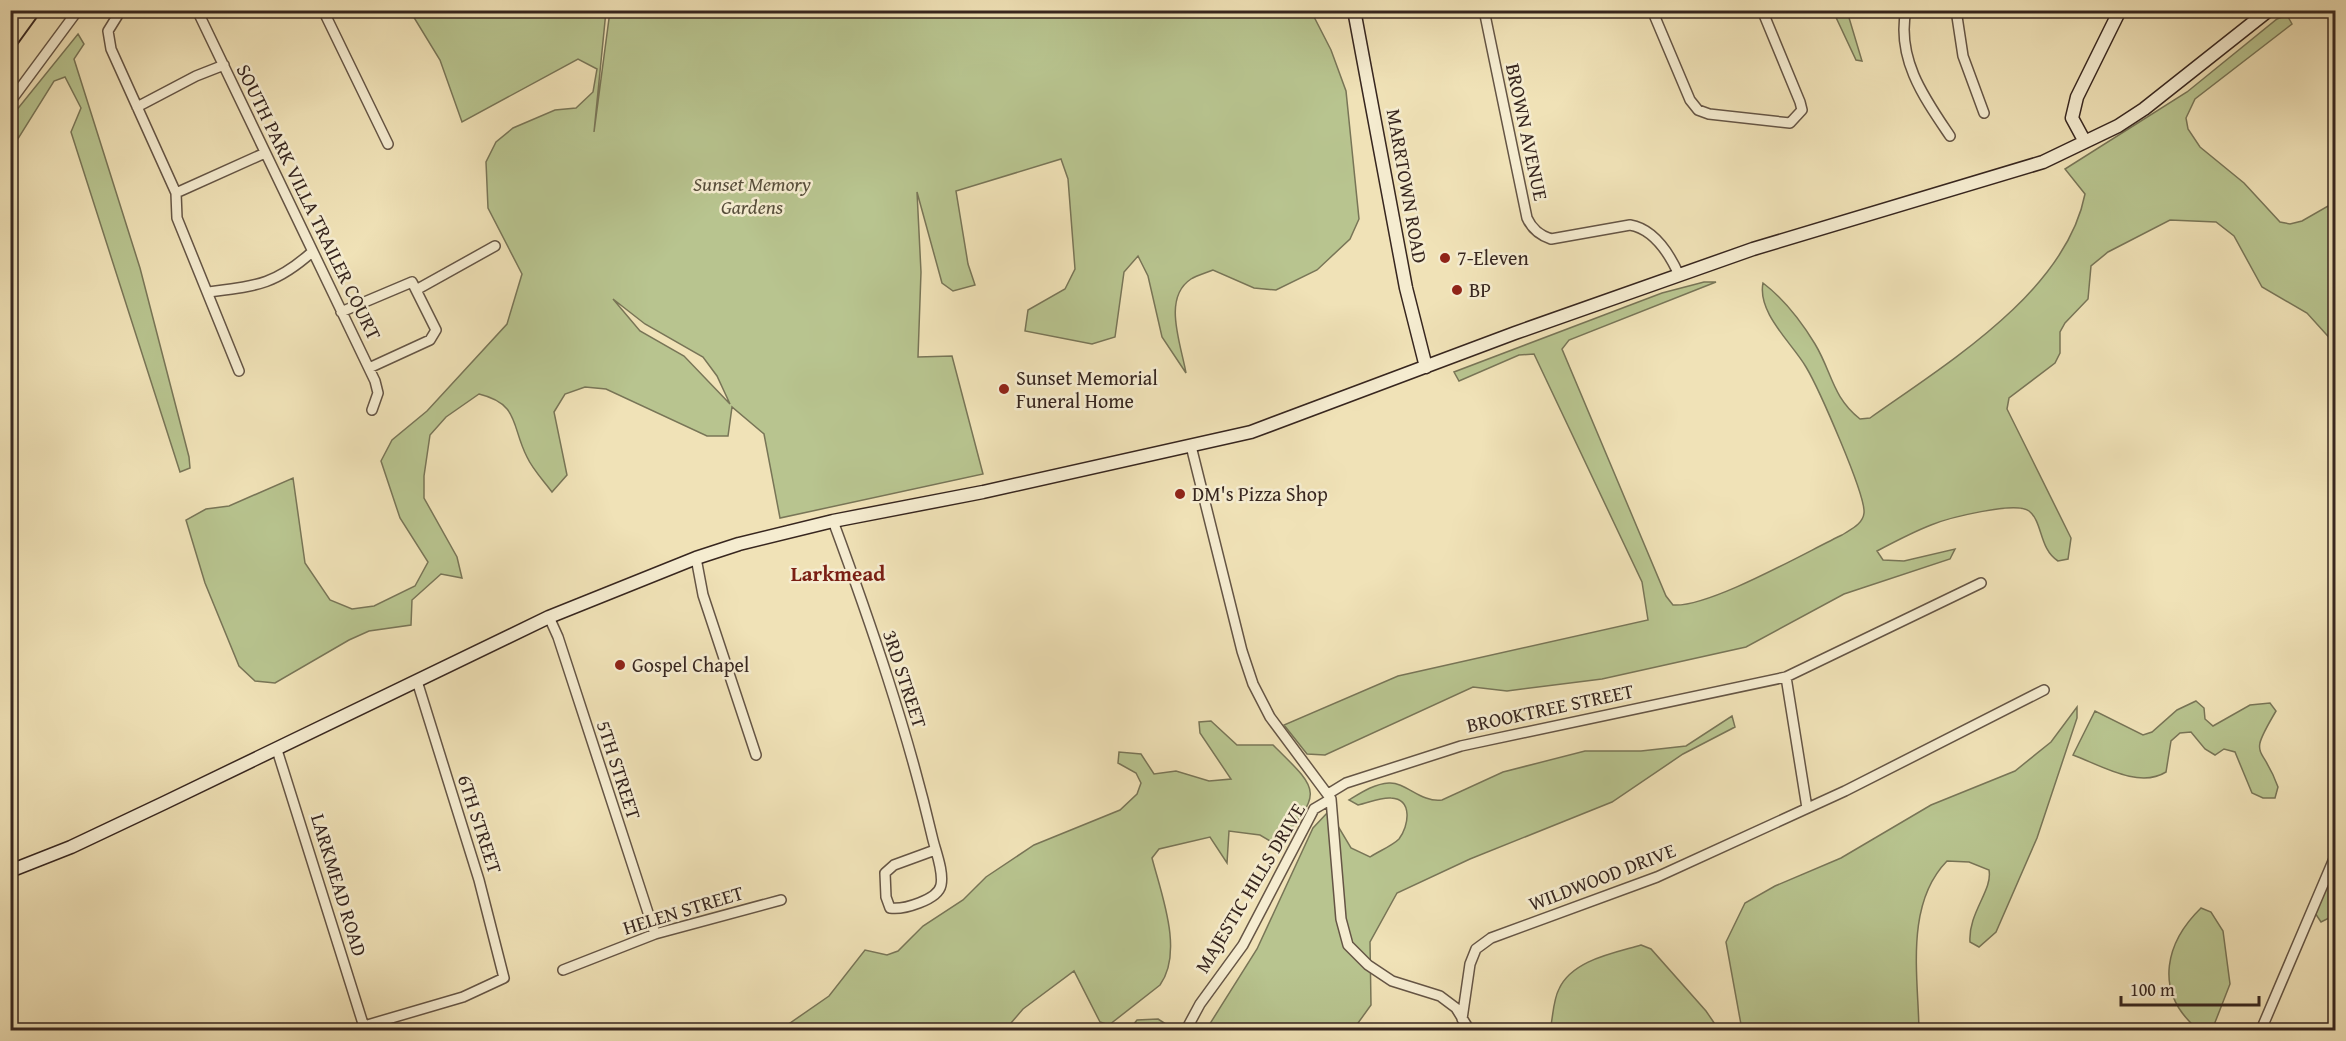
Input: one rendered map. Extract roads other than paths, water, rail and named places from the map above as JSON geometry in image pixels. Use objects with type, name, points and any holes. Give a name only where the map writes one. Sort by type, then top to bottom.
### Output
[{"type":"highway","points":[[10,39],[31,10]]},
{"type":"main road","name":"MARRTOWN ROAD","points":[[1354,10],[1406,288],[1426,367]]},
{"type":"main road","points":[[2085,142],[2072,118],[2077,96],[2120,10]]},
{"type":"main road","points":[[10,871],[71,847],[277,750],[549,617],[696,558],[739,544],[832,521],[983,492],[1251,432],[1679,276],[1838,223],[2008,175],[2043,162],[2085,142],[2144,109],[2269,10]]},
{"type":"street","points":[[10,102],[78,10]]},
{"type":"street","points":[[121,10],[108,31],[111,49],[176,192],[177,218],[239,371]]},
{"type":"street","name":"SOUTH PARK VILLA TRAILER COURT","points":[[197,10],[369,368],[378,393],[372,410]]},
{"type":"street","points":[[323,10],[388,144]]},
{"type":"street","name":"BROWN AVENUE","points":[[1484,10],[1527,218],[1531,227],[1542,236],[1551,239],[1630,225],[1639,226],[1665,249],[1679,276]]},
{"type":"street","points":[[1652,10],[1690,100],[1698,110],[1709,114],[1790,123],[1802,110],[1762,10]]},
{"type":"street","points":[[1906,10],[1903,24],[1907,51],[1917,88],[1950,136]]},
{"type":"street","points":[[1956,10],[1964,56],[1984,113]]},
{"type":"street","points":[[137,107],[196,76],[224,65]]},
{"type":"street","points":[[176,192],[265,153]]},
{"type":"street","points":[[416,290],[495,246]]},
{"type":"street","points":[[208,292],[271,282],[289,272],[312,252]]},
{"type":"street","points":[[341,312],[412,282],[429,313],[435,335],[430,340],[369,368]]},
{"type":"street","points":[[1191,446],[1242,651],[1253,684],[1270,717],[1329,796]]},
{"type":"street","name":"3RD STREET","points":[[832,521],[899,714],[935,850],[942,882],[940,890],[933,897],[897,909],[890,908],[886,897],[885,873],[894,865],[935,850]]},
{"type":"street","points":[[696,558],[703,595],[756,755]]},
{"type":"street","points":[[1807,808],[1786,677],[1981,583]]},
{"type":"street","name":"5TH STREET","points":[[549,617],[558,637],[655,934]]},
{"type":"street","name":"BROOKTREE STREET","points":[[1329,796],[1346,783],[1461,746],[1786,677]]},
{"type":"street","name":"6TH STREET","points":[[365,1028],[464,997],[504,978],[479,880],[417,681]]},
{"type":"street","name":"WILDWOOD DRIVE","points":[[1462,1019],[1470,964],[1476,949],[1491,938],[1657,877],[1807,808],[2044,690]]},
{"type":"street","name":"LARKMEAD ROAD","points":[[277,750],[365,1028]]},
{"type":"street","name":"WILDWOOD DRIVE","points":[[1329,796],[1341,920],[1348,945],[1368,965],[1392,981],[1440,996],[1456,1008],[1467,1026],[1466,1030]]},
{"type":"street","name":"MAJESTIC HILLS DRIVE","points":[[1186,1030],[1200,1004],[1243,945],[1314,809],[1329,796]]},
{"type":"street","points":[[2261,1030],[2336,854]]},
{"type":"street","name":"HELEN STREET","points":[[563,970],[655,934],[781,900]]},
{"type":"place","name":"7-Eleven","points":[[1445,258]]},
{"type":"place","name":"BP","points":[[1457,290]]},
{"type":"place","name":"Sunset Memorial Funeral Home","points":[[1004,389]]},
{"type":"place","name":"DM's Pizza Shop","points":[[1180,494]]},
{"type":"place","name":"Gospel Chapel","points":[[620,665]]},
{"type":"district","name":"Larkmead","points":[[838,574]]},
{"type":"park label","name":"Sunset Memory Gardens","points":[[752,196]]}]
